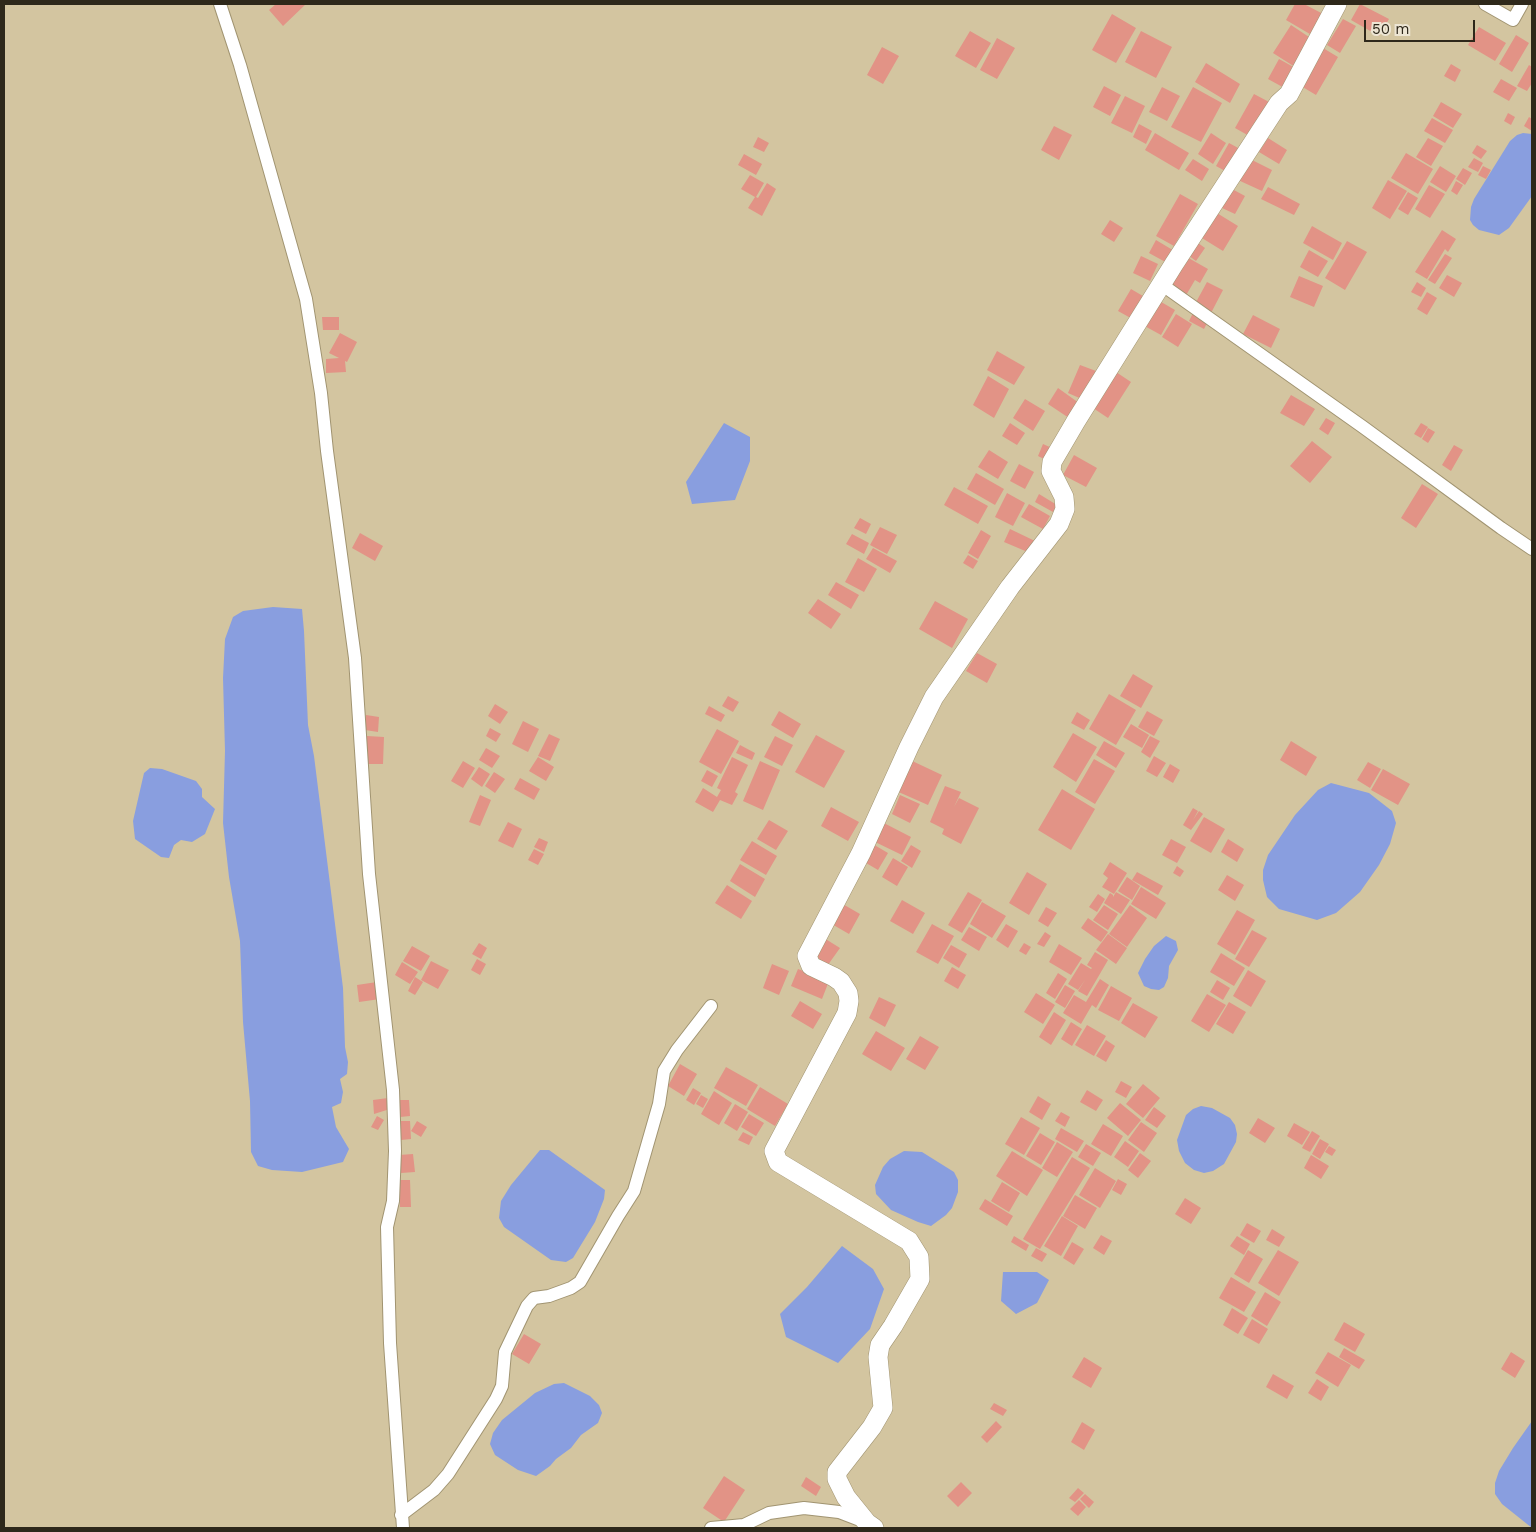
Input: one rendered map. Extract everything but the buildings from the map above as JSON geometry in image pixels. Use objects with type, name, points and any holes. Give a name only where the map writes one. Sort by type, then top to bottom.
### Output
[{"type":"main road","points":[[870,1526],[840,1487],[837,1480],[837,1472],[872,1427],[882,1408],[878,1357],[880,1345],[920,1279],[919,1256],[909,1241],[778,1162],[774,1152],[847,1013],[849,1001],[848,993],[841,982],[811,966],[806,956],[861,853],[908,747],[934,697],[1010,587],[1059,524],[1065,508],[1064,497],[1050,471],[1052,462],[1161,284],[1279,103],[1289,94],[1337,4]]},
{"type":"street","points":[[220,4],[240,65],[306,299],[321,393],[326,451],[355,658],[369,874],[393,1090],[395,1151],[393,1200],[388,1227],[388,1275],[390,1343],[402,1522]]},
{"type":"street","points":[[1485,4],[1513,20],[1522,4]]},
{"type":"street","points":[[1161,284],[1532,549]]},
{"type":"street","points":[[402,1522],[448,1474],[496,1399],[502,1386],[505,1352],[527,1306],[534,1298],[549,1296],[571,1288],[580,1282],[634,1191],[659,1104],[664,1071],[677,1050],[711,1006]]},
{"type":"street","points":[[712,1528],[744,1525],[769,1513],[804,1508],[839,1512],[870,1526]]},
{"type":"water","points":[[1523,133],[1532,134],[1532,196],[1509,228],[1499,235],[1479,230],[1470,220],[1474,199],[1510,141]]},
{"type":"water","points":[[724,423],[750,437],[750,461],[735,500],[692,504],[686,482]]},
{"type":"water","points":[[273,607],[302,609],[308,725],[314,756],[343,988],[345,1047],[348,1062],[347,1074],[340,1079],[343,1092],[341,1103],[332,1107],[336,1127],[349,1149],[343,1162],[302,1172],[272,1170],[258,1166],[251,1152],[250,1101],[243,1022],[240,941],[229,877],[223,823],[225,751],[223,678],[225,639],[233,617],[243,611]]},
{"type":"water","points":[[150,768],[162,769],[196,781],[202,789],[202,797],[215,809],[205,834],[192,842],[181,840],[174,845],[169,858],[161,857],[135,839],[133,821],[144,773]]},
{"type":"water","points":[[1331,783],[1369,793],[1392,811],[1396,823],[1390,844],[1379,865],[1360,892],[1336,913],[1317,920],[1279,909],[1267,897],[1263,870],[1268,855],[1295,815],[1318,790]]},
{"type":"water","points":[[1166,936],[1176,941],[1178,950],[1169,966],[1168,978],[1164,987],[1159,990],[1151,989],[1144,986],[1138,973],[1154,946]]},
{"type":"water","points":[[1201,1106],[1212,1108],[1230,1118],[1235,1125],[1237,1134],[1236,1142],[1224,1164],[1213,1171],[1204,1173],[1194,1170],[1185,1163],[1179,1151],[1177,1140],[1186,1115],[1193,1109]]},
{"type":"water","points":[[540,1150],[549,1150],[605,1190],[604,1199],[595,1222],[573,1258],[566,1262],[551,1260],[504,1227],[499,1218],[501,1201],[511,1185]]},
{"type":"water","points":[[904,1151],[922,1152],[954,1172],[958,1180],[958,1192],[952,1208],[931,1226],[891,1210],[876,1194],[875,1185],[883,1167],[890,1159]]},
{"type":"water","points":[[842,1246],[873,1269],[884,1289],[870,1329],[838,1363],[786,1337],[780,1314],[807,1287]]},
{"type":"water","points":[[1003,1272],[1037,1272],[1049,1280],[1037,1303],[1016,1314],[1001,1301]]},
{"type":"water","points":[[564,1383],[590,1396],[599,1405],[602,1413],[598,1423],[581,1435],[571,1448],[536,1476],[518,1470],[495,1455],[490,1444],[493,1433],[502,1420],[535,1393],[554,1384]]},
{"type":"water","points":[[1532,1421],[1532,1528],[1502,1504],[1495,1494],[1495,1483],[1499,1471]]}]
